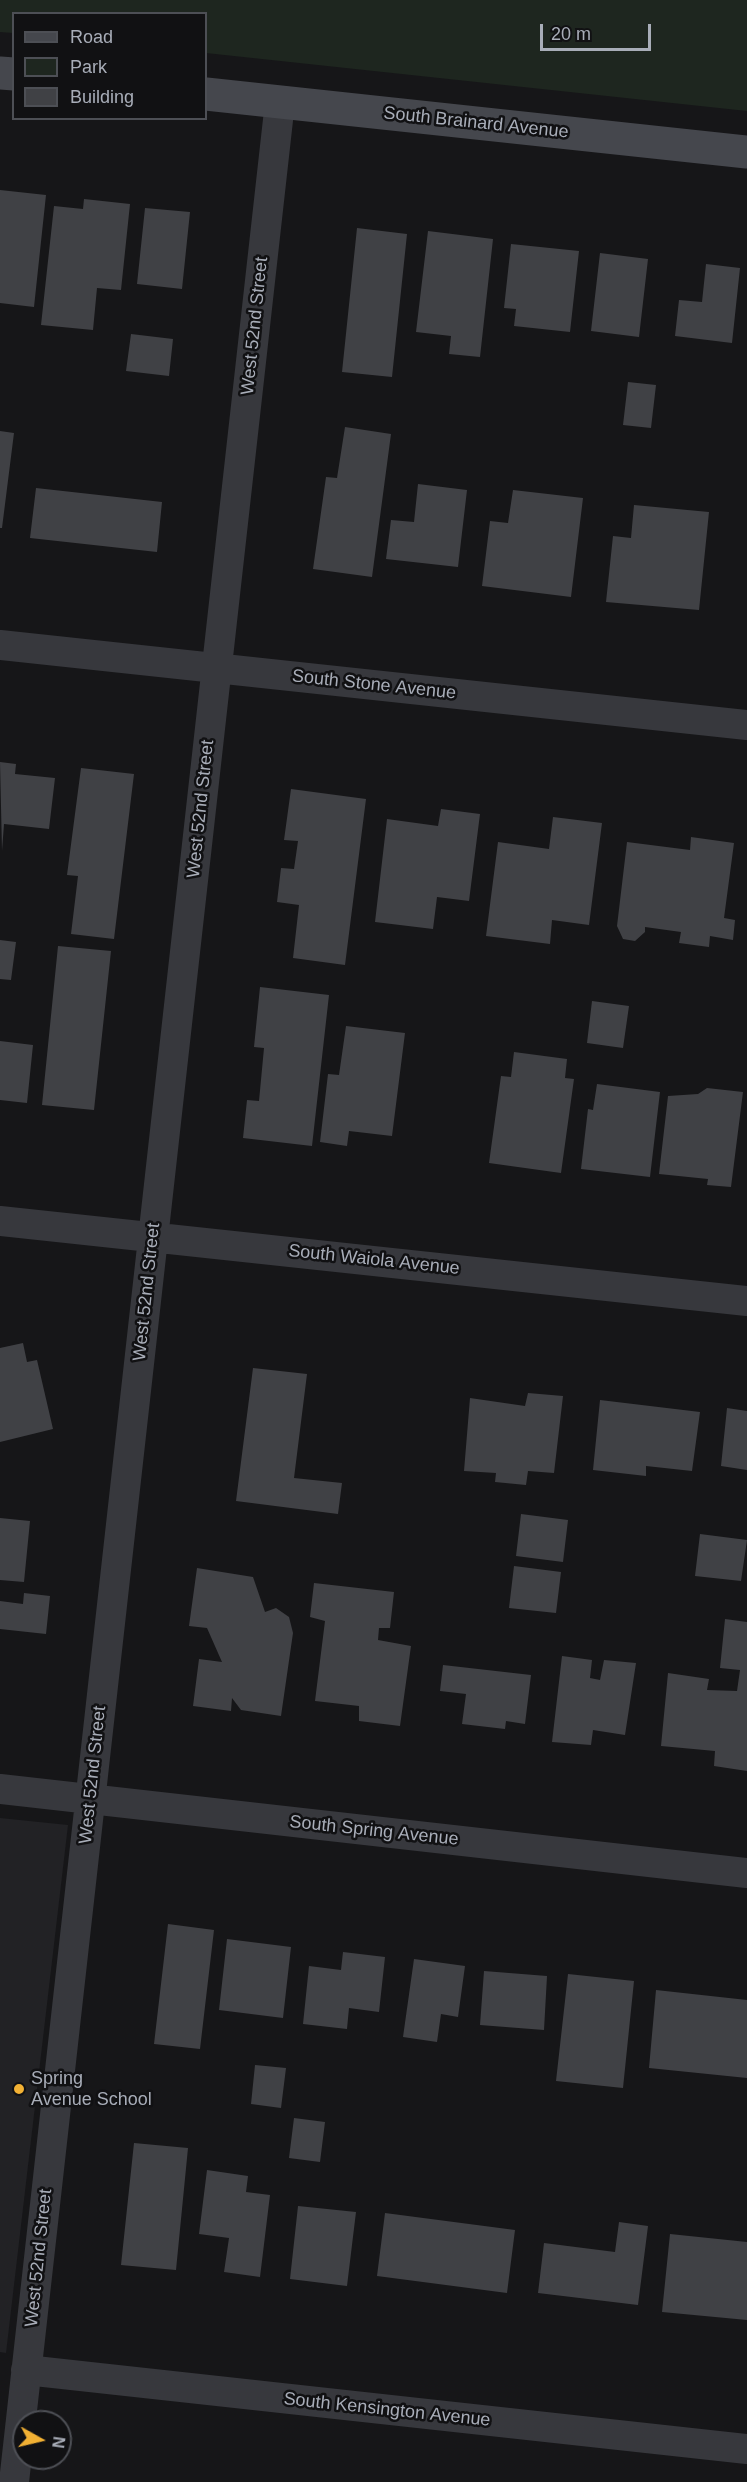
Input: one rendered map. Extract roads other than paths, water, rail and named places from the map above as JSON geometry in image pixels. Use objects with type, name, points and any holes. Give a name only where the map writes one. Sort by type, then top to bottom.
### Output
[{"type":"street","name":"South Brainard Avenue","points":[[207,94],[747,152]]},
{"type":"street","name":"West 52nd Street","points":[[14,2482],[280,102]]},
{"type":"street","name":"South Stone Avenue","points":[[0,645],[747,725]]},
{"type":"street","name":"South Waiola Avenue","points":[[0,1221],[747,1301]]},
{"type":"street","name":"South Spring Avenue","points":[[0,1789],[747,1873]]},
{"type":"street","name":"South Kensington Avenue","points":[[26,2370],[747,2449]]},
{"type":"place","name":"Spring Avenue School","points":[[19,2089]]}]
